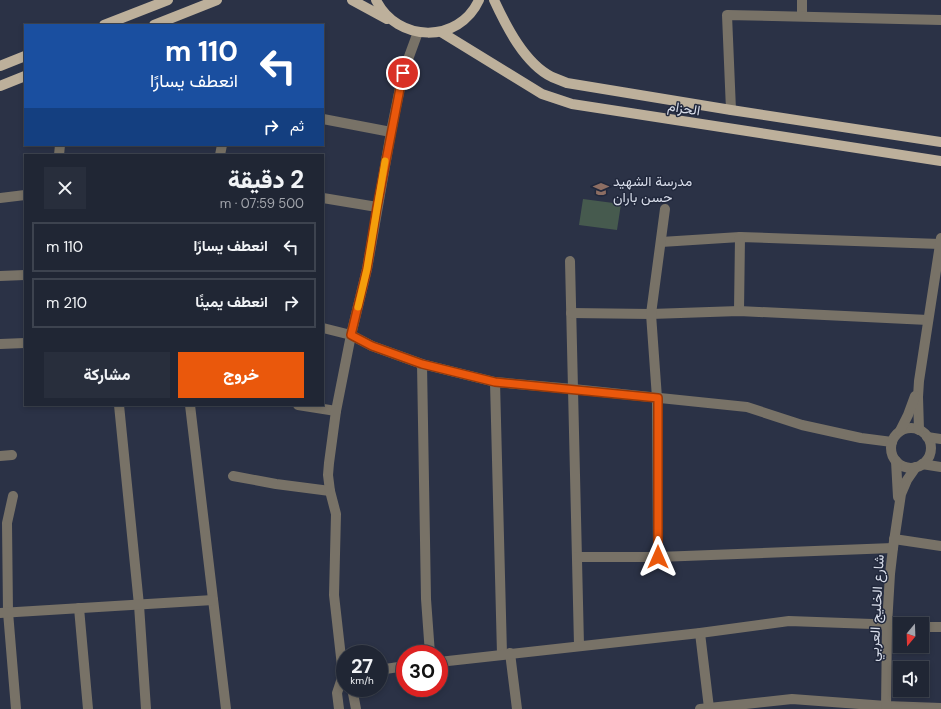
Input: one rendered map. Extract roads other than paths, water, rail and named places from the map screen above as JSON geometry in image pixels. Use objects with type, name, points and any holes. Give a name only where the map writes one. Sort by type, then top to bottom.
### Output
[{"type":"main road","points":[[107,24],[168,0]]},
{"type":"main road","points":[[157,24],[217,0]]},
{"type":"main road","points":[[352,0],[407,29],[418,32],[433,33],[441,32],[454,27],[465,19],[474,9],[479,0]]},
{"type":"main road","points":[[376,0],[385,13],[398,24]]},
{"type":"main road","points":[[494,0],[503,19],[528,57],[540,69],[552,77],[567,83],[941,142]]},
{"type":"main road","name":"الحزام","points":[[441,32],[542,94],[572,104],[941,161]]},
{"type":"main road","points":[[0,66],[24,56]]},
{"type":"main road","points":[[0,86],[24,76]]},
{"type":"street","points":[[802,0],[802,16]]},
{"type":"street","points":[[731,110],[727,15],[941,20]]},
{"type":"street","points":[[340,645],[334,595],[336,514],[330,491],[328,475],[336,411],[351,335],[367,269],[377,207],[403,73],[418,32]]},
{"type":"street","points":[[324,119],[391,132]]},
{"type":"street","points":[[0,198],[24,195]]},
{"type":"street","points":[[324,198],[377,207]]},
{"type":"street","points":[[658,557],[658,398],[651,314],[665,209]]},
{"type":"street","points":[[661,242],[740,237],[940,241],[939,268],[928,320],[919,381],[919,430]]},
{"type":"street","points":[[739,311],[740,237]]},
{"type":"street","points":[[570,261],[579,645]]},
{"type":"street","points":[[0,276],[24,275]]},
{"type":"street","points":[[571,313],[651,314],[739,311],[928,320]]},
{"type":"street","points":[[324,328],[351,335],[372,346],[422,364],[495,382],[747,407],[802,425],[861,438],[892,442],[900,431],[908,415],[919,381]]},
{"type":"street","points":[[0,344],[24,343]]},
{"type":"street","points":[[422,364],[426,599],[429,645]]},
{"type":"street","points":[[495,382],[506,653],[517,709]]},
{"type":"street","points":[[119,406],[139,605],[146,709]]},
{"type":"street","points":[[190,406],[226,709]]},
{"type":"street","points":[[304,406],[336,411]]},
{"type":"street","points":[[900,431],[913,428],[919,430],[927,437],[941,439]]},
{"type":"street","name":"شارع الخليج العربي","points":[[886,707],[887,625],[890,574],[898,509],[901,494],[907,480],[927,459],[930,452],[930,444],[927,437]]},
{"type":"street","name":"شارع الخليج العربي","points":[[892,442],[892,456],[896,461],[898,477],[898,509]]},
{"type":"street","points":[[0,456],[12,455]]},
{"type":"street","points":[[896,461],[902,466],[908,468],[919,466],[941,467]]},
{"type":"street","points":[[233,476],[276,484],[330,491]]},
{"type":"street","points":[[13,496],[7,523],[4,613],[16,709]]},
{"type":"street","points":[[577,557],[658,557],[894,544],[941,546]]},
{"type":"street","points":[[4,613],[213,600]]},
{"type":"street","points":[[79,608],[88,709]]},
{"type":"street","points":[[448,661],[506,653],[700,633],[789,621],[893,625]]},
{"type":"street","points":[[929,627],[941,628]]},
{"type":"street","points":[[700,633],[704,708],[793,704],[941,708]]},
{"type":"street","points":[[338,697],[339,709]]},
{"type":"street","points":[[354,697],[356,709]]},
{"type":"place","name":"مدرسة الشهيد حسن باران","points":[[601,189]]}]
